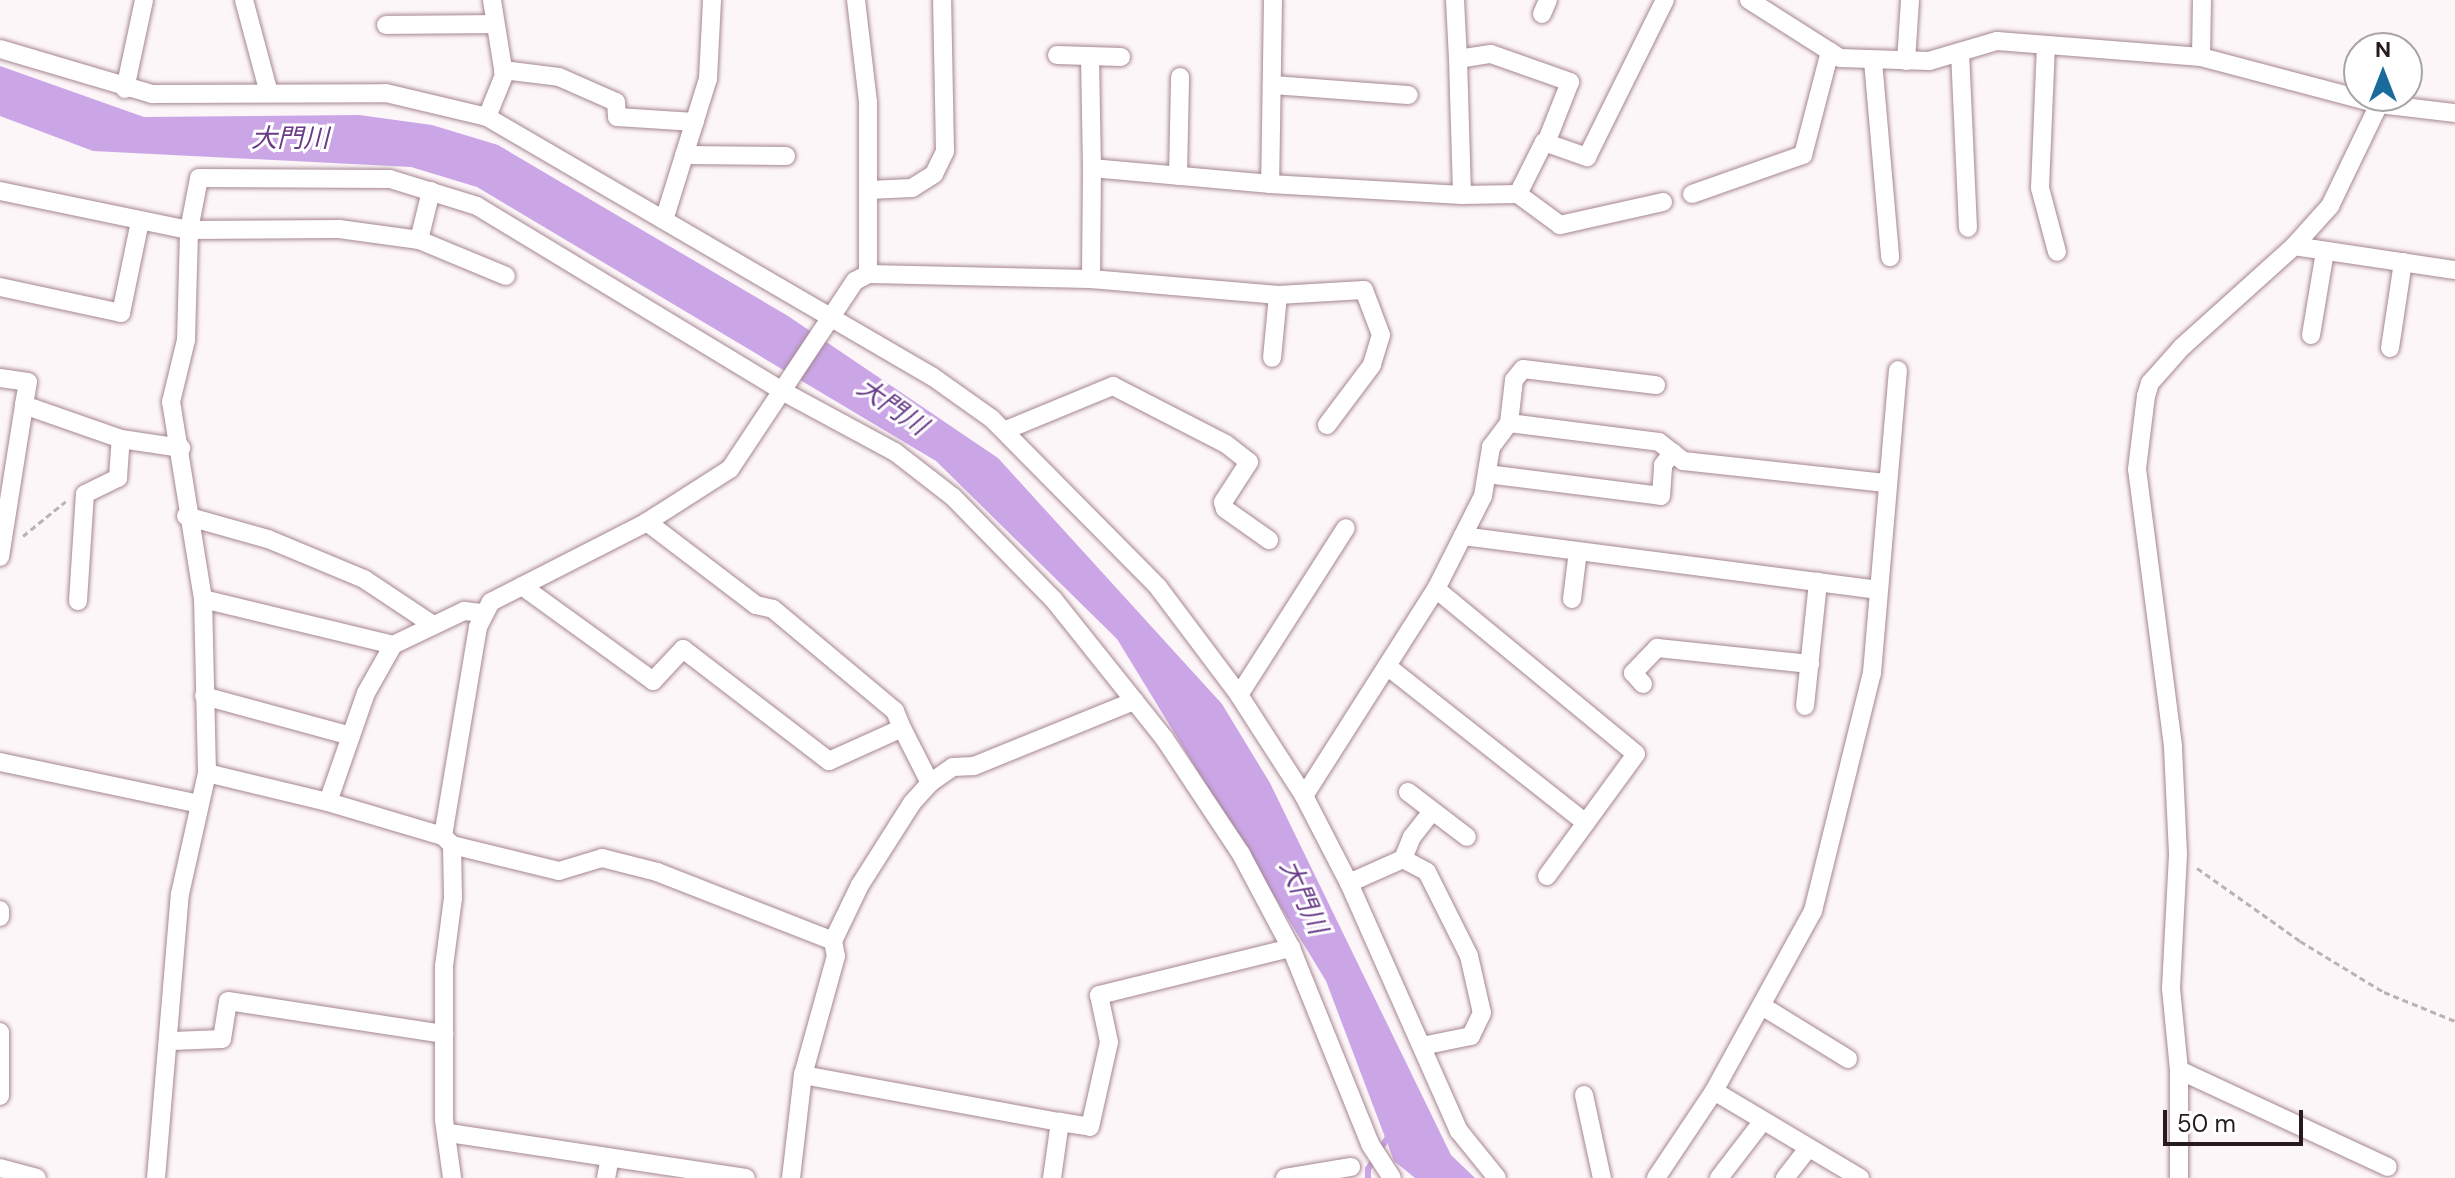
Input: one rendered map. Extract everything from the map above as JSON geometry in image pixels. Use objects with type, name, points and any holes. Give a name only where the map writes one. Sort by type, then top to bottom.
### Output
[{"type":"street","points":[[125,89],[144,0]]},
{"type":"street","points":[[244,0],[269,93]]},
{"type":"street","points":[[487,117],[503,70],[492,0]]},
{"type":"street","points":[[664,220],[708,79],[712,0]]},
{"type":"street","points":[[856,0],[868,102],[868,274]]},
{"type":"street","points":[[869,190],[912,188],[934,174],[945,151],[942,0]]},
{"type":"street","points":[[1270,184],[1273,0]]},
{"type":"street","points":[[1455,0],[1462,195]]},
{"type":"street","points":[[1546,143],[1587,157],[1665,0]]},
{"type":"street","points":[[1749,0],[1830,51],[1873,61],[1906,61],[1960,52],[1997,41],[2201,57],[2343,94]]},
{"type":"street","points":[[1906,61],[1910,0]]},
{"type":"street","points":[[2201,57],[2202,0]]},
{"type":"street","points":[[386,25],[495,24]]},
{"type":"street","points":[[2046,45],[2040,188],[2057,252]]},
{"type":"street","points":[[0,49],[125,89],[152,94],[386,93],[487,117],[664,220],[828,322],[933,377],[1006,430],[1158,587],[1239,695],[1304,796],[1349,883],[1459,1131],[1497,1178]]},
{"type":"street","points":[[1692,194],[1803,155],[1830,51]]},
{"type":"street","points":[[1960,52],[1968,228]]},
{"type":"street","points":[[1458,59],[1491,54],[1570,82],[1546,143],[1518,194]]},
{"type":"street","points":[[1057,55],[1121,57]]},
{"type":"street","points":[[1090,56],[1091,279]]},
{"type":"street","points":[[1873,61],[1890,257]]},
{"type":"street","points":[[503,70],[559,77],[616,102],[617,117],[695,122]]},
{"type":"street","points":[[1178,176],[1180,77]]},
{"type":"street","points":[[1272,85],[1409,95]]},
{"type":"street","points":[[2423,109],[2455,113]]},
{"type":"street","points":[[2179,1178],[2179,1070],[2171,988],[2178,854],[2173,746],[2137,469],[2146,396],[2150,383],[2182,347],[2294,246],[2330,206],[2375,112]]},
{"type":"street","points":[[684,155],[786,156]]},
{"type":"street","points":[[1092,168],[1270,184],[1462,195],[1518,194],[1560,225],[1663,202]]},
{"type":"street","points":[[156,1178],[172,1041],[180,894],[207,773],[203,599],[186,516],[181,448],[171,402],[186,340],[189,230],[199,178],[390,179],[477,206],[895,452],[953,497],[1053,599],[1134,701],[1241,854],[1291,948],[1370,1144],[1392,1178]]},
{"type":"street","points":[[0,191],[189,230],[339,229],[419,240],[506,276]]},
{"type":"street","points":[[419,240],[431,191]]},
{"type":"street","points":[[0,287],[121,313],[140,221]]},
{"type":"street","points":[[2294,246],[2455,270]]},
{"type":"street","points":[[2311,335],[2325,251]]},
{"type":"street","points":[[2390,348],[2403,262]]},
{"type":"street","points":[[452,1178],[449,1133],[444,1120],[448,840],[484,613],[491,602],[647,522],[730,469],[855,281],[868,274],[1091,279],[1278,295],[1364,290],[1381,335],[1372,365],[1327,425]]},
{"type":"street","points":[[1272,358],[1278,295]]},
{"type":"street","points":[[1304,796],[1436,589],[1483,496],[1491,447],[1509,423],[1514,380],[1523,369],[1656,385]]},
{"type":"street","points":[[1656,1178],[1714,1091],[1813,911],[1872,673],[1898,370]]},
{"type":"street","points":[[0,378],[28,382],[2,554]]},
{"type":"street","points":[[1006,430],[1113,386],[1226,444],[1249,462],[1223,502],[1225,509],[1269,540]]},
{"type":"street","points":[[24,405],[121,439],[181,448]]},
{"type":"street","points":[[1509,423],[1659,442],[1683,461],[1886,483]]},
{"type":"street","points":[[78,601],[85,494],[118,478],[121,439]]},
{"type":"street","points":[[1487,474],[1661,496],[1663,465],[1673,452]]},
{"type":"street","points":[[186,516],[268,539],[364,579],[430,623]]},
{"type":"street","points":[[647,522],[756,605],[773,609],[895,711],[930,783]]},
{"type":"street","points":[[1239,695],[1346,528]]},
{"type":"street","points":[[1463,536],[1878,590]]},
{"type":"street","points":[[1572,599],[1578,551]]},
{"type":"street","points":[[1805,706],[1818,582]]},
{"type":"street","points":[[522,586],[653,681],[683,649],[829,761],[902,728]]},
{"type":"street","points":[[1436,589],[1636,754],[1547,876]]},
{"type":"street","points":[[203,599],[393,645]]},
{"type":"street","points":[[328,802],[366,693],[393,645],[430,623],[464,611],[484,613]]},
{"type":"street","points":[[1643,684],[1633,673],[1657,648],[1810,664]]},
{"type":"street","points":[[1387,666],[1586,823]]},
{"type":"street","points":[[204,696],[351,736]]},
{"type":"street","points":[[791,1178],[803,1075],[836,956],[833,941],[860,885],[912,803],[930,783],[953,767],[974,766],[1134,701]]},
{"type":"street","points":[[0,762],[200,804]]},
{"type":"street","points":[[207,773],[328,802],[559,871],[602,858],[657,872],[833,941]]},
{"type":"street","points":[[1408,792],[1467,837]]},
{"type":"street","points":[[1349,883],[1403,859],[1412,837],[1432,811]]},
{"type":"street","points":[[1403,859],[1427,872],[1469,956],[1482,1013],[1471,1036],[1422,1046]]},
{"type":"street","points":[[0,910],[0,917]]},
{"type":"street","points":[[803,1075],[1090,1127],[1109,1042],[1099,995],[1291,948]]},
{"type":"street","points":[[172,1041],[222,1039],[228,1001],[444,1034]]},
{"type":"street","points":[[1762,1006],[1848,1059]]},
{"type":"street","points":[[0,1032],[0,1096]]},
{"type":"street","points":[[2179,1070],[2388,1167]]},
{"type":"street","points":[[1714,1091],[1807,1150],[1860,1178]]},
{"type":"street","points":[[1584,1095],[1602,1178]]},
{"type":"street","points":[[1052,1178],[1060,1122]]},
{"type":"street","points":[[1719,1178],[1762,1122]]},
{"type":"street","points":[[449,1133],[746,1178]]},
{"type":"street","points":[[1285,1178],[1352,1173],[1370,1144]]},
{"type":"street","points":[[1785,1178],[1807,1150]]},
{"type":"street","points":[[606,1178],[610,1158]]},
{"type":"street","points":[[0,1168],[37,1178]]},
{"type":"path","points":[[2,554],[66,500],[85,494]]},
{"type":"path","points":[[2178,854],[2312,949],[2384,992],[2455,1021]]},
{"type":"water","name":"大門川","points":[[0,66],[144,117],[359,115],[432,125],[498,145],[788,316],[998,458],[1222,704],[1270,783],[1451,1155],[1475,1178],[1415,1178],[1394,1161],[1326,981],[1117,639],[936,461],[477,187],[411,167],[93,151],[0,116]]},
{"type":"waterway","points":[[1368,1178],[1368,1169],[1389,1136]]}]
